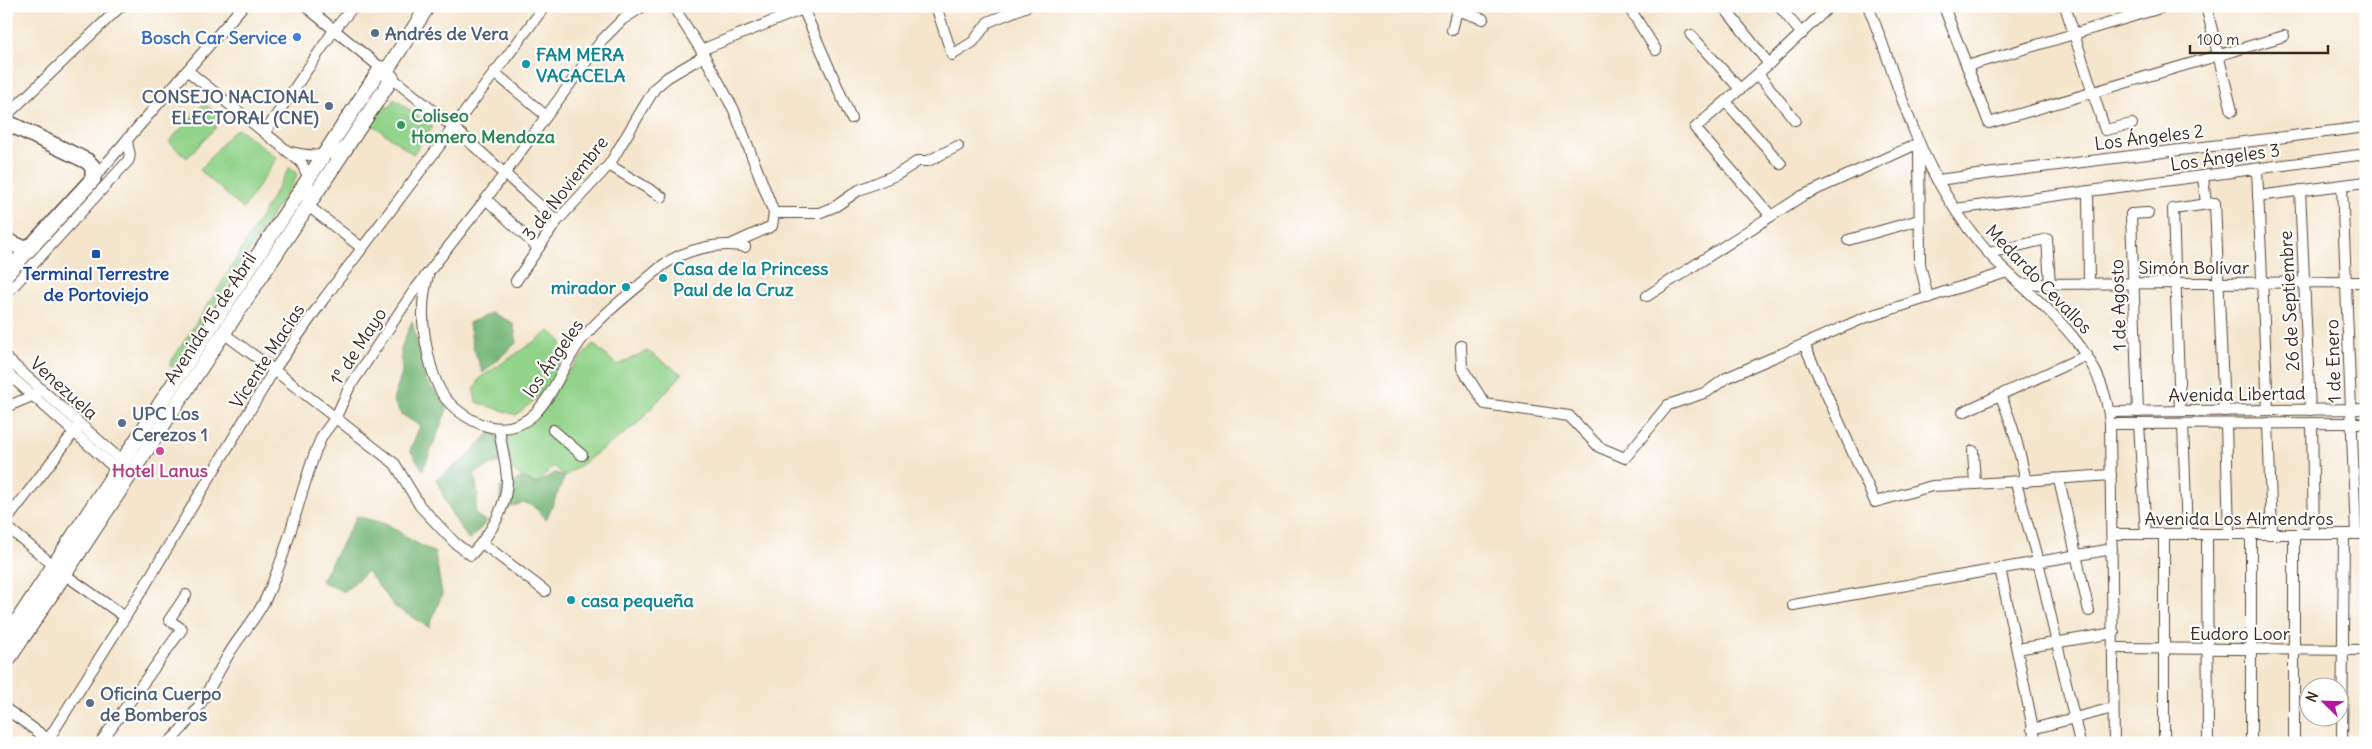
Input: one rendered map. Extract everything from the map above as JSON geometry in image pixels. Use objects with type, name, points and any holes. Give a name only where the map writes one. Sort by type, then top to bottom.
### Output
[{"type":"highway","points":[[6,122],[86,161],[93,167],[93,179],[6,274]]},
{"type":"highway","points":[[6,241],[23,248],[33,246]]},
{"type":"main road","name":"Avenida 15 de Abril","points":[[6,638],[59,570],[223,333],[348,145],[386,73],[428,6]]},
{"type":"main road","name":"Avenida 15 de Abril","points":[[6,662],[120,466],[324,155],[386,73]]},
{"type":"street","points":[[6,116],[121,6]]},
{"type":"street","points":[[93,179],[243,6]]},
{"type":"street","points":[[305,6],[453,128],[557,221]]},
{"type":"street","points":[[265,132],[334,30],[354,6]]},
{"type":"street","name":"Vicente Macías","points":[[49,741],[274,370],[362,248],[545,6]]},
{"type":"street","name":"1º de Mayo","points":[[168,743],[189,723],[198,710],[236,641],[262,607],[285,548],[316,450],[322,436],[336,417],[349,388],[428,273],[486,199],[545,115],[602,40],[623,19],[644,6]]},
{"type":"street","points":[[673,6],[734,110],[775,214],[772,226],[728,245]]},
{"type":"street","points":[[936,6],[952,55],[973,42],[988,22],[1027,6]]},
{"type":"street","points":[[1628,6],[1656,50]]},
{"type":"street","points":[[1723,6],[1769,64]]},
{"type":"street","points":[[1779,6],[1802,34]]},
{"type":"street","points":[[1947,6],[1944,7],[1989,123],[2284,36]]},
{"type":"street","points":[[2065,6],[2105,130],[2132,124]]},
{"type":"street","points":[[1967,66],[2168,6]]},
{"type":"street","points":[[2206,6],[2232,112]]},
{"type":"street","points":[[1771,216],[1695,128],[1802,34],[1828,7]]},
{"type":"street","points":[[802,8],[851,118]]},
{"type":"street","name":"3 de Noviembre","points":[[516,281],[557,221],[609,165],[655,88],[702,53],[802,8]]},
{"type":"street","points":[[1452,30],[1458,8],[1483,19]]},
{"type":"street","name":"Medardo Cevallos","points":[[1872,8],[1919,143],[1937,180],[1955,209],[1989,253],[2063,324],[2086,355],[2100,379],[2109,412],[2110,424],[2114,743]]},
{"type":"street","points":[[1691,35],[1740,90]]},
{"type":"street","points":[[188,71],[301,162],[309,178],[308,205],[362,248]]},
{"type":"street","points":[[494,72],[545,115]]},
{"type":"street","points":[[1758,74],[1795,120]]},
{"type":"street","points":[[1726,102],[1781,164]]},
{"type":"street","name":"Los Ángeles 2","points":[[1937,180],[2366,127]]},
{"type":"street","points":[[6,294],[128,161],[130,155],[127,146],[128,138]]},
{"type":"street","points":[[1647,296],[1802,196],[1919,143],[1920,264],[1928,298]]},
{"type":"street","points":[[290,152],[324,155],[338,151],[348,145]]},
{"type":"street","points":[[775,214],[818,213],[836,206],[859,190],[898,174],[918,161],[928,161],[958,146]]},
{"type":"street","name":"Los Ángeles 3","points":[[1955,209],[2366,154]]},
{"type":"street","points":[[609,165],[662,197]]},
{"type":"street","points":[[2257,169],[2268,410]]},
{"type":"street","points":[[2203,177],[2210,203],[2219,283],[2224,411]]},
{"type":"street","points":[[2258,196],[2366,182]]},
{"type":"street","name":"1 de Enero","points":[[2342,186],[2351,409],[2361,534]]},
{"type":"street","name":"26 de Septiembre","points":[[2300,190],[2310,410]]},
{"type":"street","points":[[2088,191],[2089,284]]},
{"type":"street","points":[[486,199],[538,248]]},
{"type":"street","points":[[2180,411],[2174,284],[2173,209],[2210,203]]},
{"type":"street","name":"1 de Agosto","points":[[2138,412],[2131,214],[2148,213]]},
{"type":"street","points":[[1848,240],[1919,220]]},
{"type":"street","points":[[1989,253],[2048,239],[2050,284]]},
{"type":"street","name":"los Ángeles","points":[[499,428],[517,425],[528,419],[554,390],[575,349],[587,334],[663,265],[673,258],[705,248],[728,245],[744,247]]},
{"type":"street","points":[[1461,346],[1462,368],[1485,404],[1569,416],[1599,447],[1625,458],[1668,405],[1707,392],[1726,378],[1864,318],[2007,272]]},
{"type":"street","points":[[223,333],[336,417],[395,464],[420,506],[455,543],[471,556],[482,543],[499,515],[505,496],[507,479],[499,428],[487,426],[466,416],[447,400],[440,391],[432,369],[424,327],[423,296],[428,273]]},
{"type":"street","name":"Simón Bolívar","points":[[2023,284],[2366,282]]},
{"type":"street","points":[[1804,344],[1875,502],[1932,486],[2021,483],[2111,475]]},
{"type":"street","points":[[6,351],[68,408],[72,416]]},
{"type":"street","points":[[1963,412],[2086,355]]},
{"type":"street","name":"Venezuela","points":[[6,358],[37,392],[120,466]]},
{"type":"street","name":"Venezuela","points":[[6,372],[72,416],[77,428]]},
{"type":"street","points":[[6,407],[37,392]]},
{"type":"street","points":[[2000,395],[2019,446],[2021,483],[2080,743]]},
{"type":"street","name":"Avenida Libertad","points":[[2109,412],[2366,409]]},
{"type":"street","name":"Avenida Libertad","points":[[2110,424],[2366,422]]},
{"type":"street","points":[[2268,423],[2272,534]]},
{"type":"street","points":[[2312,423],[2314,534]]},
{"type":"street","points":[[2139,424],[2146,534]]},
{"type":"street","points":[[2183,424],[2186,534]]},
{"type":"street","points":[[2226,424],[2229,534]]},
{"type":"street","points":[[6,521],[77,428]]},
{"type":"street","points":[[553,430],[582,455]]},
{"type":"street","points":[[1973,451],[1975,484]]},
{"type":"street","points":[[2059,480],[2078,554],[2089,611]]},
{"type":"street","points":[[6,526],[59,570],[125,617]]},
{"type":"street","name":"Avenida Los Almendros","points":[[2112,534],[2361,534]]},
{"type":"street","points":[[2164,534],[2164,743]]},
{"type":"street","points":[[2208,534],[2208,743]]},
{"type":"street","points":[[2251,534],[2251,743]]},
{"type":"street","points":[[2294,534],[2294,743]]},
{"type":"street","points":[[2342,743],[2344,534]]},
{"type":"street","points":[[482,543],[545,591]]},
{"type":"street","points":[[1793,605],[2112,548]]},
{"type":"street","points":[[2000,568],[2036,743]]},
{"type":"street","points":[[100,743],[182,629],[169,620],[186,595]]},
{"type":"street","points":[[2018,649],[2114,633]]},
{"type":"street","name":"Eudoro Loor","points":[[2114,648],[2366,650]]},
{"type":"street","points":[[2032,729],[2113,708]]},
{"type":"street","points":[[6,709],[49,741]]},
{"type":"green space","name":"Coliseo Homero Mendoza","points":[[394,99],[433,127],[413,154],[370,123],[383,104],[389,108]]},
{"type":"green space","points":[[204,103],[217,114],[216,127],[187,158],[169,142]]},
{"type":"green space","points":[[239,129],[277,158],[243,209],[200,170],[233,131]]},
{"type":"green space","points":[[290,167],[296,171],[296,178],[173,368],[169,365],[223,281]]},
{"type":"green space","points":[[492,313],[513,323],[517,342],[483,373],[473,347],[469,323]]},
{"type":"green space","points":[[412,321],[426,381],[448,407],[423,470],[410,450],[420,426],[401,414],[393,400],[402,373],[401,348]]},
{"type":"green space","points":[[550,331],[561,341],[558,366],[549,384],[535,400],[516,415],[476,402],[474,390],[480,378]]},
{"type":"green space","points":[[593,344],[617,365],[647,351],[682,374],[636,425],[565,476],[554,466],[536,484],[512,471],[506,441]]},
{"type":"green space","points":[[494,428],[505,459],[474,473],[478,494],[475,514],[487,522],[469,540],[451,513],[436,479],[465,459]]},
{"type":"green space","points":[[555,473],[565,476],[546,520],[535,508],[526,504],[516,505],[501,511],[500,488],[521,478],[536,484]]},
{"type":"green space","points":[[357,516],[389,525],[409,539],[435,553],[442,594],[429,627],[395,607],[367,571],[344,592],[321,581]]},
{"type":"place","name":"Andrés de Vera","points":[[375,33]]},
{"type":"place","name":"Bosch Car Service","points":[[297,37]]},
{"type":"place","name":"FAM MERA VACACELA","points":[[526,64]]},
{"type":"place","name":"CONSEJO NACIONAL ELECTORAL (CNE)","points":[[329,106]]},
{"type":"place","name":"Coliseo Homero Mendoza","points":[[401,125]]},
{"type":"place","name":"Terminal Terrestre de Portoviejo","points":[[96,254]]},
{"type":"place","name":"Casa de la Princess Paul de la Cruz","points":[[663,278]]},
{"type":"place","name":"mirador","points":[[626,287]]},
{"type":"place","name":"UPC Los Cerezos 1","points":[[122,423]]},
{"type":"place","name":"Hotel Lanus","points":[[160,451]]},
{"type":"place","name":"casa pequeña","points":[[571,600]]},
{"type":"place","name":"Oficina Cuerpo de Bomberos","points":[[90,703]]}]
